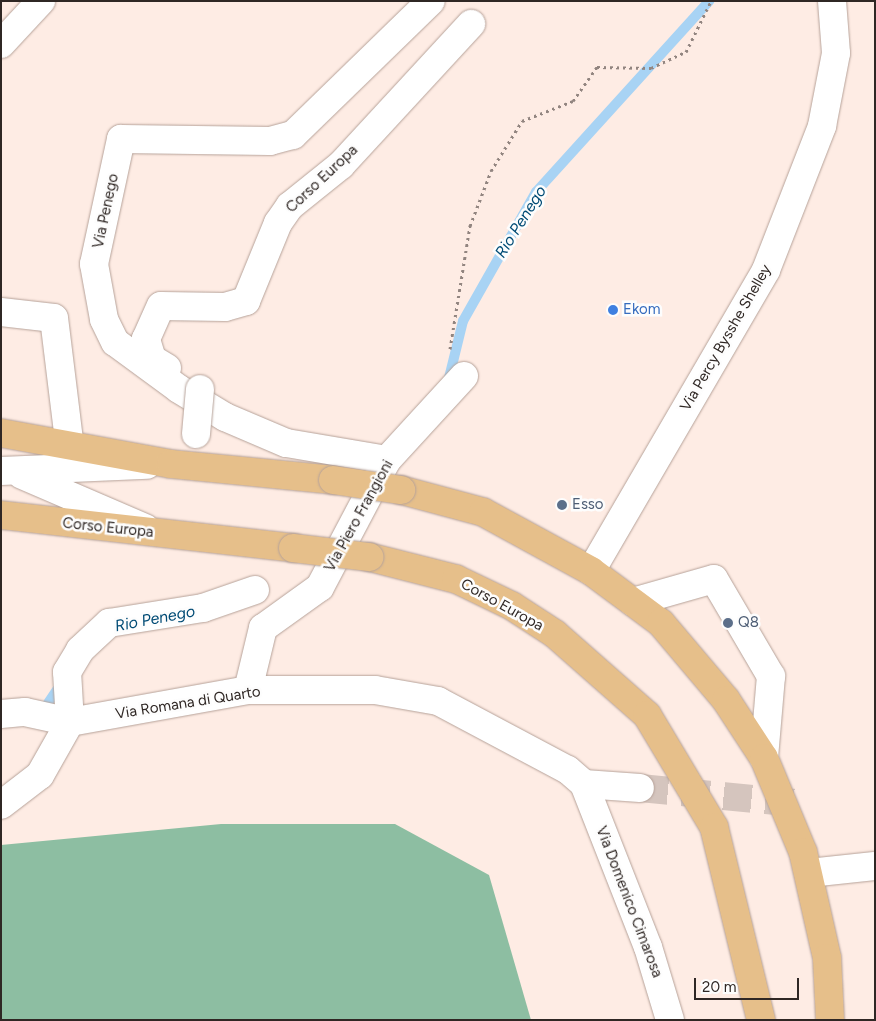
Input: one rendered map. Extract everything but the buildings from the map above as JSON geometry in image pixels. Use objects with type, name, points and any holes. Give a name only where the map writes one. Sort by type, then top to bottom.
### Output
[{"type":"main road","points":[[1,433],[70,448],[183,464],[333,480],[401,490],[483,512],[591,571],[661,623],[726,700],[764,758],[809,872],[827,958],[830,1020]]},
{"type":"main road","name":"Corso Europa","points":[[1,516],[369,557],[456,579],[512,606],[555,634],[647,715],[714,827],[761,1020]]},
{"type":"street","points":[[1,44],[41,1]]},
{"type":"street","name":"Via Penego","points":[[387,460],[286,443],[225,417],[114,342],[104,319],[94,264],[121,139],[270,141],[293,135],[431,1]]},
{"type":"street","name":"Via Percy Bysshe Shelley","points":[[591,571],[766,270],[822,126],[836,52],[832,1]]},
{"type":"street","name":"Corso Europa","points":[[183,464],[196,434],[200,389],[152,359],[146,339],[157,311],[170,303],[225,307],[246,301],[278,223],[290,206],[341,165],[471,24]]},
{"type":"street","points":[[1,312],[54,318],[70,448]]},
{"type":"street","name":"Via Piero Frangioni","points":[[248,690],[263,628],[320,587],[387,460],[464,376]]},
{"type":"street","points":[[8,472],[183,464]]},
{"type":"street","points":[[8,472],[158,534]]},
{"type":"street","points":[[633,602],[714,579],[771,676],[764,758]]},
{"type":"street","points":[[1,805],[40,775],[70,722],[67,672],[80,650],[109,623],[203,608],[255,590]]},
{"type":"street","name":"Via Romana di Quarto","points":[[1,714],[25,712],[70,722],[248,690],[375,690],[438,701],[568,770],[584,784]]},
{"type":"street","points":[[584,784],[640,788]]},
{"type":"street","name":"Via Domenico Cimarosa","points":[[584,784],[648,947],[670,1020]]},
{"type":"street","points":[[809,872],[862,866]]},
{"type":"path","points":[[464,376],[448,345],[470,226],[491,172],[522,121],[573,101],[597,67],[650,68],[686,52],[711,1]]},
{"type":"green space","points":[[221,824],[395,824],[489,875],[531,1020],[1,1020],[1,845]]},
{"type":"waterway","name":"Rio Penego","points":[[448,382],[463,321],[536,192],[709,1]]},
{"type":"waterway","name":"Rio Penego","points":[[42,712],[61,684]]},
{"type":"tunnel","points":[[640,788],[805,804]]},
{"type":"place","name":"Ekom","points":[[613,310]]},
{"type":"place","name":"Esso","points":[[562,505]]},
{"type":"place","name":"Q8","points":[[728,623]]}]
